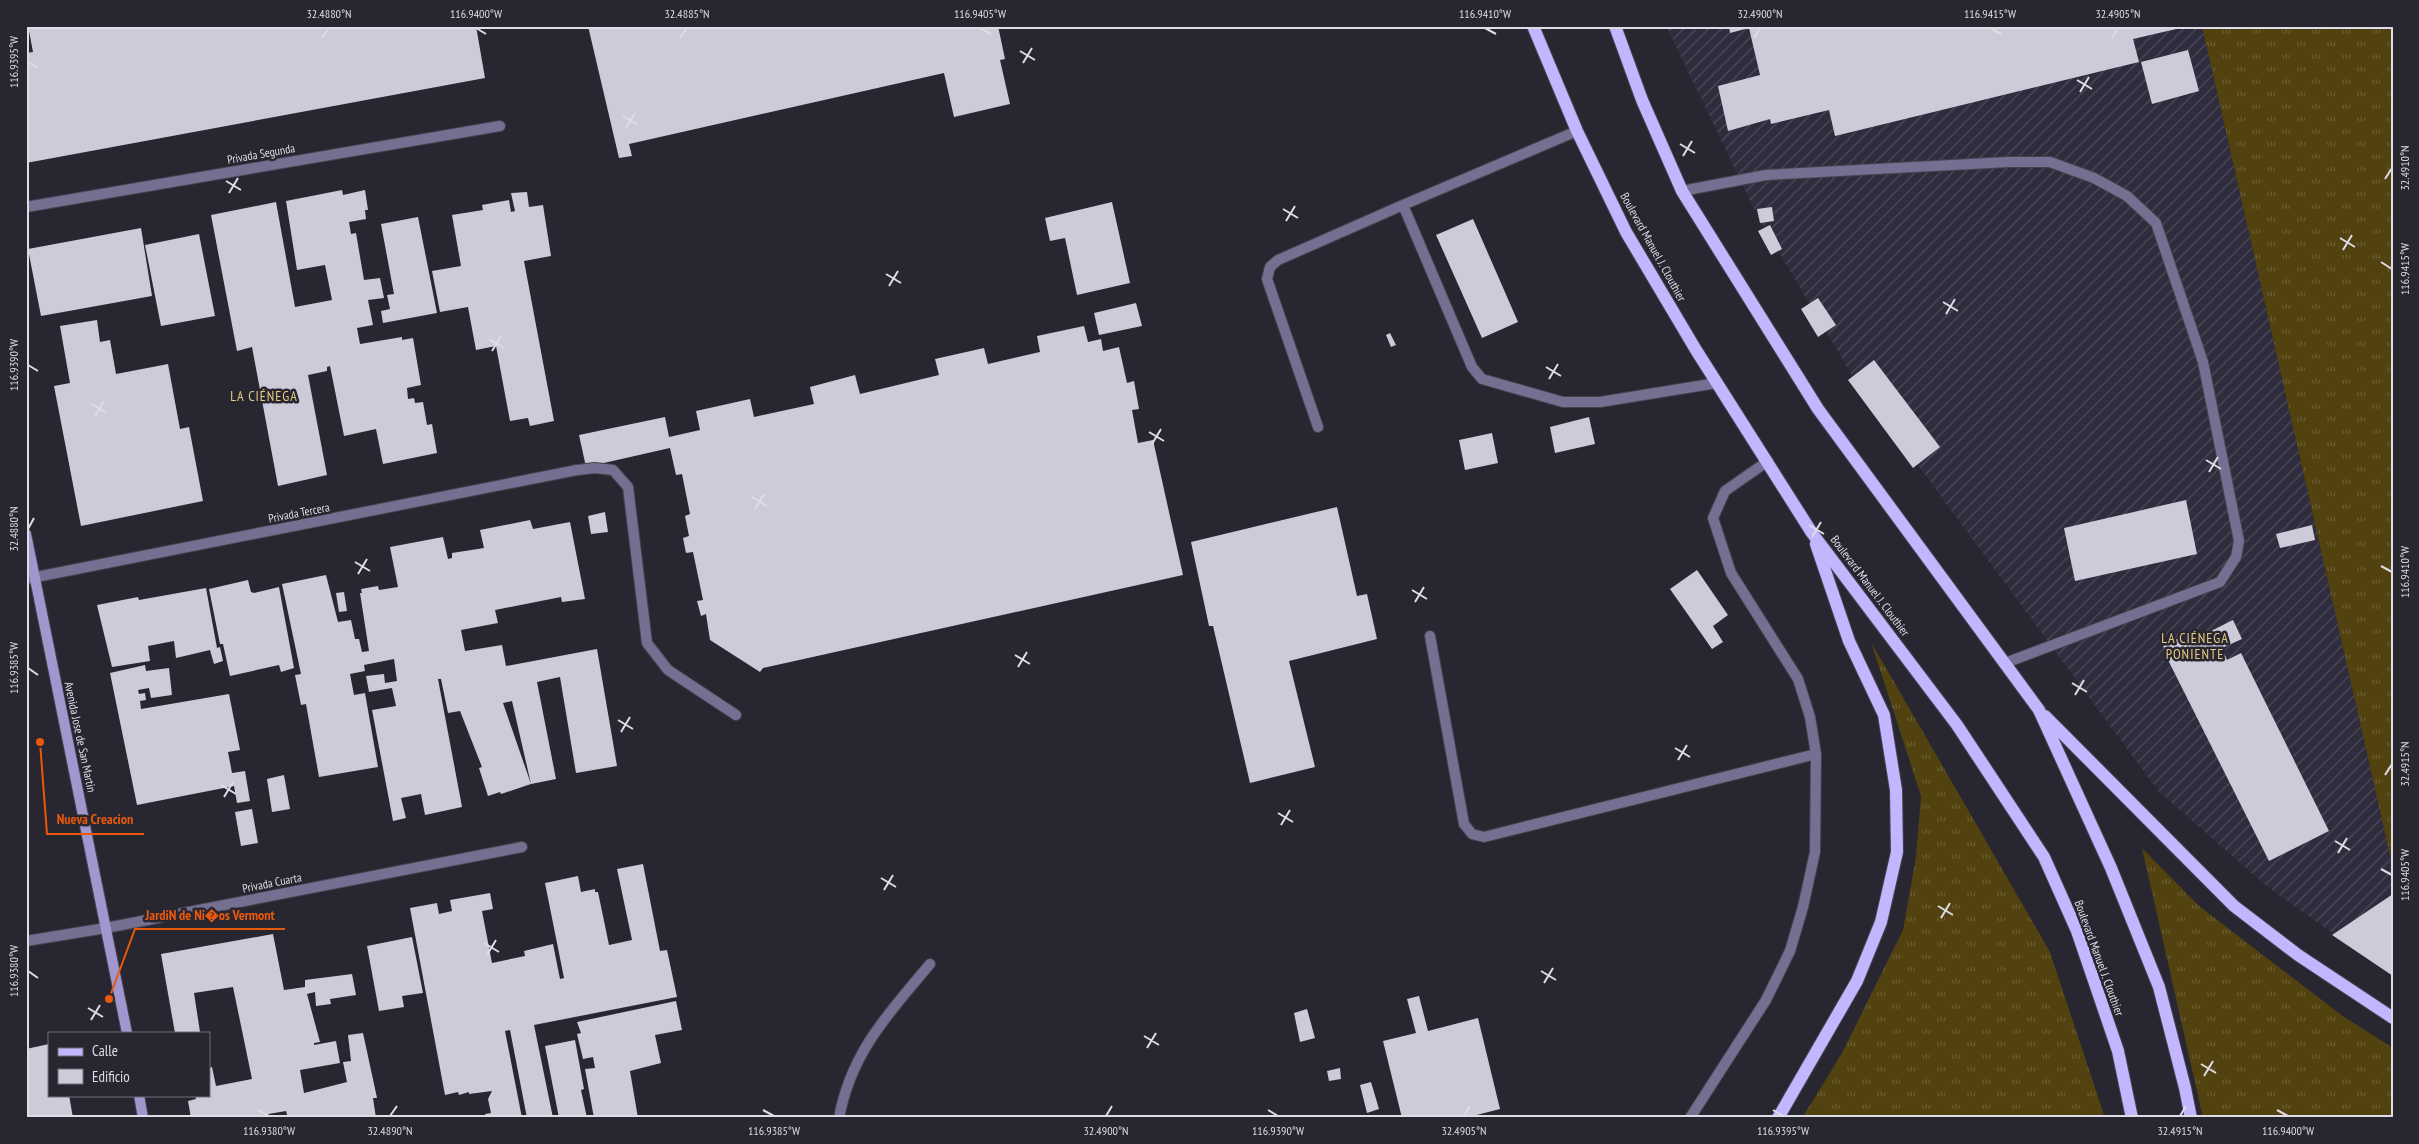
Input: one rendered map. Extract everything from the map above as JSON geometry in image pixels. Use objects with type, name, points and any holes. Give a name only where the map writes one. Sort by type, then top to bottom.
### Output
[{"type":"main road","name":"Boulevard Manuel J. Clouthier","points":[[1532,26],[1577,131],[1626,232],[1717,383],[1812,532],[1957,725],[2044,857],[2077,931],[2109,1023],[2118,1051],[2132,1118]]},
{"type":"main road","points":[[1615,26],[1642,100],[1682,191],[1818,409],[2039,710],[2234,906],[2298,955],[2393,1018]]},
{"type":"main road","points":[[1778,1118],[1857,981],[1881,922],[1897,852],[1896,790],[1884,715],[1849,641],[1812,532]]},
{"type":"main road","name":"Avenida Jose de San Martin","points":[[26,534],[30,578],[127,1032]]},
{"type":"main road","points":[[2039,710],[2111,868],[2159,987],[2185,1088],[2190,1118]]},
{"type":"main road","points":[[139,1096],[144,1118]]},
{"type":"street","name":"Privada Segunda","points":[[26,206],[500,126]]},
{"type":"street","points":[[1318,427],[1267,279],[1270,266],[1278,260],[1577,131]]},
{"type":"street","points":[[1682,191],[1766,175],[2008,162],[2050,162],[2094,178],[2128,196],[2156,223],[2203,362],[2239,541],[2236,557],[2220,582],[2004,664]]},
{"type":"street","points":[[1403,206],[1472,367],[1482,379],[1563,402],[1600,402],[1717,383]]},
{"type":"street","points":[[1690,1118],[1766,1000],[1790,951],[1803,906],[1815,852],[1816,754],[1810,717],[1798,679],[1731,573],[1713,518],[1725,490],[1768,461]]},
{"type":"street","name":"Privada Tercera","points":[[30,578],[577,470],[595,468],[613,470],[628,486],[647,643],[668,670],[736,715]]},
{"type":"street","points":[[1430,636],[1464,824],[1472,834],[1484,837],[1816,754]]},
{"type":"street","name":"Privada Cuarta","points":[[26,941],[106,928],[522,848]]},
{"type":"street","points":[[839,1118],[842,1099],[854,1064],[872,1033],[930,964]]},
{"type":"shaded area","points":[[1666,26],[2202,26],[2393,868],[2393,976],[2269,888],[2159,792],[1855,380],[1758,217]]},
{"type":"green space","points":[[2202,26],[2393,26],[2393,868]]},
{"type":"green space","points":[[1871,642],[2050,952],[2105,1118],[1802,1118],[1841,1055],[1903,930],[1916,857],[1921,796]]},
{"type":"green space","points":[[2142,848],[2199,906],[2344,1017],[2393,1048],[2393,1118],[2203,1118]]},
{"type":"building","points":[[28,26],[476,26],[485,78],[26,163],[26,53],[33,52]]},
{"type":"building","points":[[588,26],[998,26],[1005,59],[1000,60],[1010,104],[954,117],[944,73],[629,144],[632,156],[619,158]]},
{"type":"building","points":[[1729,26],[2185,27],[2133,39],[2139,62],[1835,136],[1829,110],[1771,124],[1770,119],[1728,131],[1718,86],[1760,75],[1749,28],[1730,33]]},
{"type":"building","points":[[2188,50],[2199,91],[2152,104],[2141,62]]},
{"type":"building","points":[[342,190],[343,195],[365,190],[368,210],[365,210],[366,219],[349,222],[351,234],[356,233],[364,280],[380,278],[384,298],[368,300],[373,325],[357,328],[360,344],[402,337],[402,340],[413,338],[421,385],[407,388],[408,399],[414,398],[415,403],[423,402],[427,425],[432,424],[437,453],[383,464],[376,429],[344,436],[330,366],[327,367],[327,371],[308,375],[327,475],[278,486],[252,347],[237,351],[211,215],[276,202],[295,307],[332,300],[325,265],[297,270],[286,201]]},
{"type":"building","points":[[527,192],[529,207],[543,205],[551,256],[524,261],[554,421],[530,426],[528,418],[510,421],[496,346],[476,350],[468,307],[440,312],[432,271],[461,266],[452,215],[483,210],[482,205],[509,200],[511,212],[515,211],[511,193]]},
{"type":"building","points":[[1112,202],[1130,283],[1077,295],[1065,238],[1050,241],[1045,218]]},
{"type":"building","points":[[1772,207],[1774,221],[1760,223],[1757,209]]},
{"type":"building","points":[[418,217],[437,313],[383,323],[381,311],[390,309],[387,295],[394,294],[381,224]]},
{"type":"building","points":[[1473,219],[1518,322],[1482,338],[1436,235]]},
{"type":"building","points":[[1770,225],[1782,249],[1771,255],[1758,231]]},
{"type":"building","points":[[141,228],[152,296],[41,316],[28,249]]},
{"type":"building","points":[[199,234],[215,316],[161,326],[145,245]]},
{"type":"building","points":[[1818,298],[1836,325],[1818,337],[1801,309]]},
{"type":"building","points":[[1136,303],[1142,326],[1099,335],[1094,313]]},
{"type":"building","points":[[97,320],[100,342],[110,340],[116,374],[168,364],[180,429],[189,427],[203,501],[81,526],[54,386],[70,383],[60,326]]},
{"type":"building","points":[[1084,326],[1088,342],[1101,339],[1103,351],[1119,347],[1127,383],[1134,381],[1139,409],[1132,410],[1138,443],[1153,440],[1183,575],[763,668],[760,672],[710,640],[706,614],[701,616],[697,601],[703,600],[693,552],[686,553],[683,538],[689,536],[685,516],[690,514],[682,474],[676,475],[670,448],[586,467],[579,435],[665,417],[669,437],[700,430],[696,411],[750,399],[754,417],[814,404],[810,387],[855,375],[860,394],[939,375],[935,359],[984,348],[988,364],[1040,352],[1037,336]]},
{"type":"building","points":[[1390,333],[1396,345],[1391,347],[1386,335]]},
{"type":"building","points":[[1874,360],[1940,447],[1913,468],[1848,380]]},
{"type":"building","points":[[1589,417],[1595,444],[1555,453],[1550,427]]},
{"type":"building","points":[[1492,433],[1498,463],[1465,470],[1459,440]]},
{"type":"building","points":[[2186,500],[2197,554],[2075,581],[2064,528]]},
{"type":"building","points":[[1337,507],[1357,596],[1367,594],[1377,639],[1289,661],[1315,767],[1250,783],[1213,626],[1209,626],[1191,542]]},
{"type":"building","points":[[605,512],[608,532],[591,534],[588,516]]},
{"type":"building","points":[[530,520],[533,529],[570,522],[585,599],[562,602],[561,597],[495,610],[498,623],[461,630],[465,651],[502,645],[506,666],[597,649],[617,766],[576,773],[560,677],[537,682],[556,779],[488,796],[479,768],[482,767],[460,711],[448,713],[441,679],[438,679],[462,807],[425,815],[421,794],[401,798],[406,818],[393,821],[372,710],[396,706],[392,688],[369,692],[366,676],[384,674],[385,683],[397,681],[394,659],[364,665],[365,671],[350,674],[354,695],[365,693],[378,767],[319,777],[306,704],[301,705],[295,675],[301,674],[282,584],[326,575],[338,622],[351,620],[355,639],[359,639],[362,652],[369,651],[360,593],[362,593],[361,589],[378,586],[379,590],[398,587],[390,547],[443,537],[448,559],[452,558],[452,553],[484,548],[480,530]],"holes":[[[512,701],[531,784],[503,703]]]},
{"type":"building","points":[[2312,525],[2315,540],[2280,548],[2276,534]]},
{"type":"building","points":[[1697,570],[1728,615],[1713,626],[1723,642],[1712,649],[1670,589]]},
{"type":"building","points":[[248,580],[251,592],[254,593],[279,587],[294,668],[281,672],[279,665],[230,676],[223,644],[220,644],[209,589]]},
{"type":"building","points":[[206,588],[217,648],[220,647],[223,661],[214,664],[210,650],[176,658],[174,641],[148,646],[150,661],[112,667],[97,605],[138,597],[139,600]]},
{"type":"building","points":[[344,592],[347,611],[339,612],[336,593]]},
{"type":"building","points":[[2233,620],[2242,639],[2222,648],[2227,660],[2241,653],[2329,831],[2269,861],[2165,654],[2167,653],[2163,646],[2181,637],[2185,644]]},
{"type":"building","points":[[145,665],[146,671],[169,668],[172,695],[151,698],[149,688],[138,690],[139,694],[145,693],[146,700],[140,701],[141,709],[229,694],[240,750],[228,752],[232,773],[245,771],[250,801],[237,803],[234,786],[137,805],[110,673]]},
{"type":"building","points":[[284,775],[290,809],[272,812],[267,779]]},
{"type":"building","points":[[252,809],[258,843],[241,846],[235,812]]},
{"type":"building","points":[[643,864],[660,951],[667,950],[677,997],[534,1025],[553,1118],[527,1118],[510,1030],[505,1031],[522,1118],[486,1118],[485,1114],[491,1113],[488,1099],[492,1091],[469,1094],[469,1092],[459,1095],[458,1092],[445,1095],[410,908],[437,903],[439,914],[452,911],[450,900],[490,893],[493,909],[482,911],[492,963],[525,956],[524,951],[553,944],[560,979],[564,978],[545,883],[578,876],[581,892],[595,889],[595,892],[598,892],[609,945],[632,940],[617,869]]},
{"type":"building","points":[[2393,894],[2393,976],[2332,935]]},
{"type":"building","points":[[273,934],[284,990],[305,987],[305,980],[352,974],[356,995],[330,999],[331,1004],[316,1006],[315,992],[307,994],[320,1042],[314,1043],[314,1045],[336,1041],[340,1063],[300,1070],[304,1093],[347,1082],[343,1062],[351,1061],[348,1035],[363,1033],[377,1098],[373,1098],[376,1118],[288,1118],[286,1111],[245,1118],[241,1118],[240,1115],[236,1118],[191,1118],[188,1101],[196,1099],[195,1096],[210,1096],[210,1068],[212,1067],[216,1086],[252,1079],[233,987],[194,993],[200,1032],[175,1032],[161,954]]},
{"type":"building","points":[[412,937],[423,993],[402,996],[404,1007],[379,1011],[367,946]]},
{"type":"building","points":[[1419,996],[1428,1031],[1478,1018],[1500,1109],[1465,1118],[1402,1118],[1383,1041],[1416,1033],[1407,999]]},
{"type":"building","points":[[676,1001],[682,1030],[655,1035],[661,1063],[630,1071],[638,1118],[594,1118],[585,1069],[595,1068],[593,1057],[583,1059],[577,1034],[581,1033],[577,1022]]},
{"type":"building","points":[[1307,1009],[1315,1038],[1300,1042],[1294,1013]]},
{"type":"building","points":[[575,1040],[584,1089],[581,1090],[587,1118],[559,1118],[545,1046]]},
{"type":"building","points":[[48,1044],[48,1096],[69,1096],[73,1118],[26,1118],[26,1049]]},
{"type":"building","points":[[1340,1068],[1341,1079],[1329,1081],[1327,1071]]},
{"type":"building","points":[[1371,1082],[1379,1109],[1367,1113],[1360,1085]]},
{"type":"place","name":"Nueva Creacion","points":[[40,742]]},
{"type":"place","name":"JardiN de Ni�os Vermont","points":[[109,999]]},
{"type":"district","name":"LA CIÉNEGA","points":[[264,396]]},
{"type":"district","name":"LA CIÉNEGA PONIENTE","points":[[2195,646]]}]
